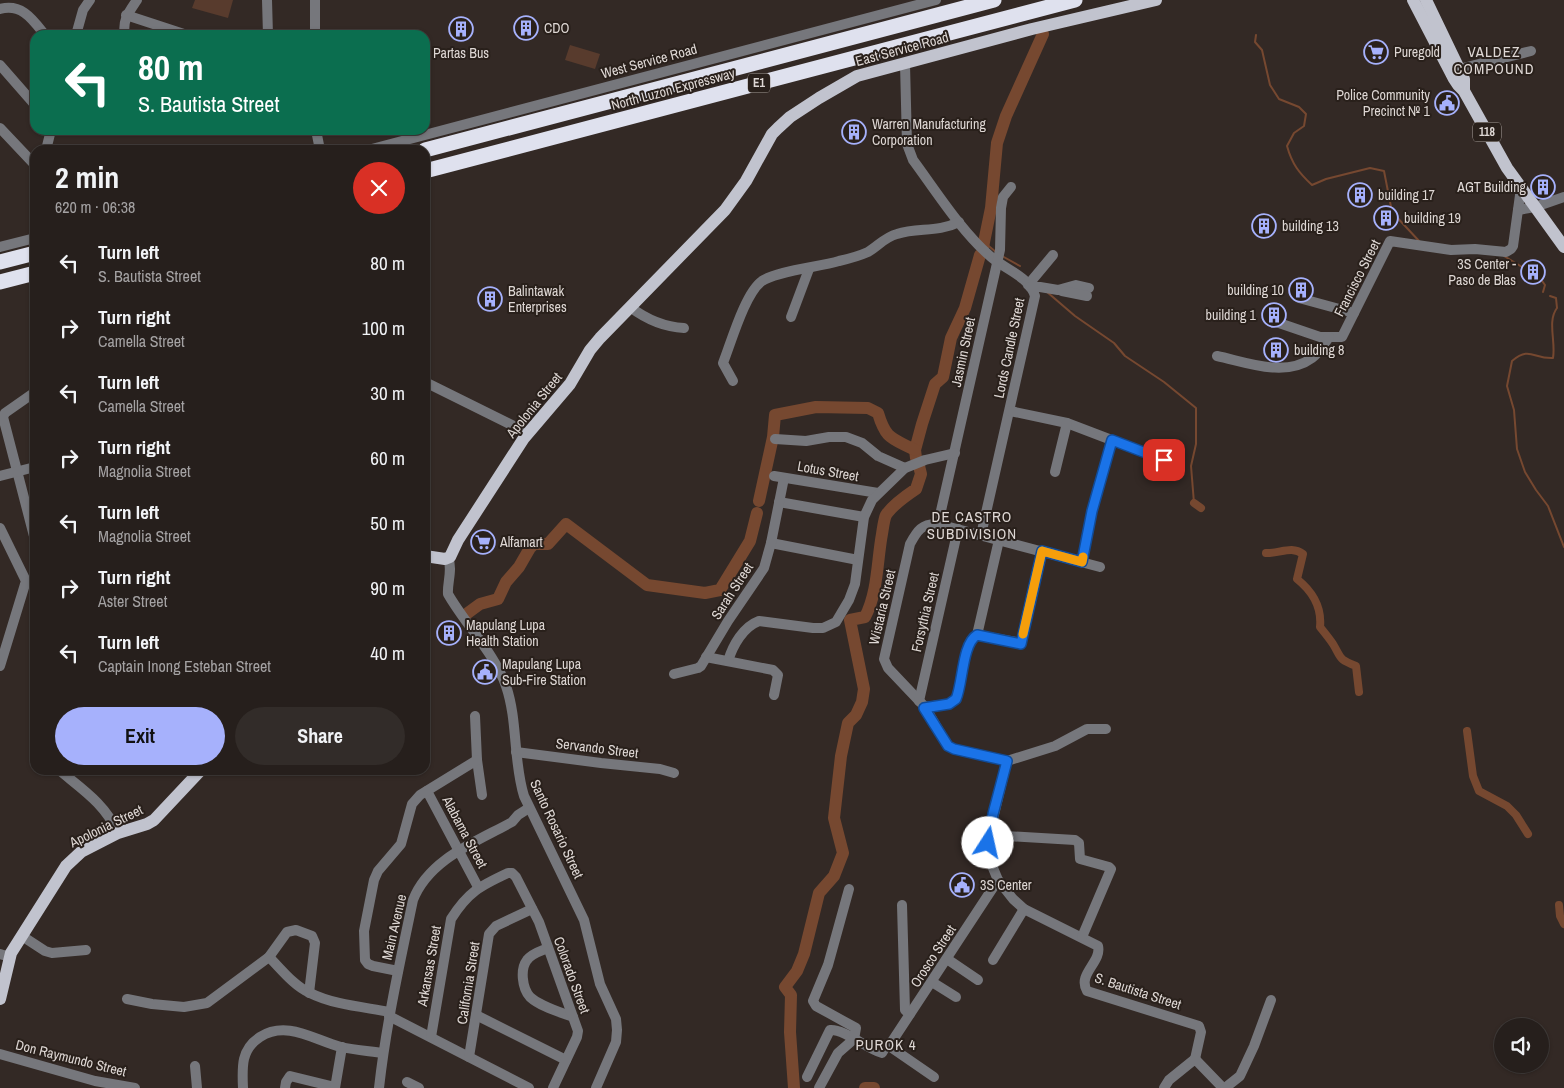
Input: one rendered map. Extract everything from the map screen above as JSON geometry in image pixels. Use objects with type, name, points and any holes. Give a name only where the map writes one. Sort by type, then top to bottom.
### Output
[{"type":"highway","name":"North Luzon Expressway","points":[[430,149],[994,0]]},
{"type":"highway","name":"North Luzon Expressway","points":[[430,170],[1075,0]]},
{"type":"highway","points":[[0,262],[30,254]]},
{"type":"highway","points":[[0,282],[30,274]]},
{"type":"main road","name":"East Service Road","points":[[630,307],[725,210],[746,181],[772,134],[784,122],[818,98],[857,76],[1032,29],[1156,0]]},
{"type":"main road","name":"118","points":[[1413,0],[1454,79],[1464,91],[1498,153],[1564,247]]},
{"type":"main road","name":"118","points":[[1426,0],[1464,79],[1464,91]]},
{"type":"main road","name":"Apolonia Street","points":[[448,558],[528,433],[570,384],[600,338],[630,307]]},
{"type":"main road","points":[[430,556],[448,558]]},
{"type":"main road","name":"Apolonia Street","points":[[0,999],[5,956],[22,936],[58,876],[73,857],[118,834],[154,820],[196,775]]},
{"type":"street","points":[[77,30],[83,10],[90,0]]},
{"type":"street","points":[[124,30],[126,15],[137,0]]},
{"type":"street","points":[[267,0],[268,30]]},
{"type":"street","points":[[315,0],[315,30]]},
{"type":"street","name":"West Service Road","points":[[430,133],[915,3],[936,0]]},
{"type":"street","points":[[0,9],[6,7],[19,9],[29,15],[41,30]]},
{"type":"street","points":[[126,15],[172,30]]},
{"type":"street","points":[[1459,69],[1531,50]]},
{"type":"street","name":"Lords Candle Street","points":[[905,64],[908,149],[913,160],[978,246],[997,262],[1012,271],[1034,293],[1035,301],[980,535]]},
{"type":"street","points":[[0,65],[30,99]]},
{"type":"street","points":[[0,128],[30,160]]},
{"type":"street","name":"West Service Road","points":[[387,145],[424,135]]},
{"type":"street","name":"Jasmin Street","points":[[938,524],[1000,250],[1000,208],[1003,197],[1011,187]]},
{"type":"street","name":"Francisco Street","points":[[1329,337],[1342,337],[1390,240],[1441,249],[1475,249],[1501,252],[1511,249],[1521,188]]},
{"type":"street","points":[[1518,210],[1535,207],[1564,197]]},
{"type":"street","points":[[733,381],[723,363],[748,300],[755,288],[762,282],[772,276],[809,269],[867,252],[896,234],[908,231],[942,229],[959,222]]},
{"type":"street","points":[[0,247],[30,239]]},
{"type":"street","points":[[1029,286],[1053,255]]},
{"type":"street","points":[[790,317],[809,269]]},
{"type":"street","points":[[1029,286],[1061,290],[1076,286],[1088,292]]},
{"type":"street","points":[[1298,298],[1354,313]]},
{"type":"street","points":[[630,307],[663,325],[684,328]]},
{"type":"street","points":[[1280,323],[1320,337],[1329,337]]},
{"type":"street","points":[[1218,356],[1252,364],[1287,368],[1312,359],[1329,337]]},
{"type":"street","points":[[430,384],[528,433]]},
{"type":"street","points":[[30,396],[5,413],[3,417],[30,521]]},
{"type":"street","points":[[1010,411],[1067,423],[1164,460]]},
{"type":"street","points":[[1055,472],[1067,423]]},
{"type":"street","points":[[775,439],[806,441],[829,437],[846,437],[862,443],[878,456],[905,468]]},
{"type":"street","points":[[1082,562],[1092,511],[1112,440]]},
{"type":"street","points":[[728,661],[738,640],[750,627],[759,621],[813,628],[823,628],[836,622],[855,584],[864,517],[867,508],[878,494],[905,468],[925,460],[955,453]]},
{"type":"street","points":[[0,476],[30,468]]},
{"type":"street","name":"Lotus Street","points":[[779,477],[878,494]]},
{"type":"street","name":"Sarah Street","points":[[674,674],[701,666],[728,621],[764,568],[779,502],[779,477]]},
{"type":"street","points":[[779,502],[864,517]]},
{"type":"street","points":[[938,524],[1100,567]]},
{"type":"street","name":"Wistaria Street","points":[[922,704],[888,668],[884,660],[910,544],[914,535],[924,526],[938,524]]},
{"type":"street","points":[[0,528],[26,580],[0,666]]},
{"type":"street","name":"Forsythia Street","points":[[922,704],[958,529]]},
{"type":"street","points":[[922,704],[949,704],[956,699],[968,648],[973,637],[977,635],[1000,540]]},
{"type":"street","points":[[771,543],[858,560]]},
{"type":"street","points":[[977,635],[1021,644],[1042,551]]},
{"type":"street","name":"Santo Rosario Street","points":[[448,558],[450,568],[447,585],[448,594],[492,658],[504,681],[509,698],[519,782],[531,812],[584,920],[600,984],[616,1019],[616,1042],[596,1088]]},
{"type":"street","points":[[706,657],[773,670],[778,676],[774,695]]},
{"type":"street","points":[[922,704],[948,746],[1007,761],[1055,746],[1087,729],[1106,729]]},
{"type":"street","points":[[475,716],[477,760],[482,795]]},
{"type":"street","name":"Servando Street","points":[[516,752],[660,769],[674,773]]},
{"type":"street","points":[[398,972],[368,964],[364,954],[364,931],[378,871],[401,844],[412,804],[420,795],[477,760]]},
{"type":"street","name":"S. Bautista Street","points":[[1007,761],[989,835],[989,857],[998,880],[1013,899],[1024,909],[1095,943],[1099,949],[1084,979],[1084,986],[1087,991],[1199,1026],[1201,1032],[1195,1059]]},
{"type":"street","points":[[65,775],[104,808],[118,834]]},
{"type":"street","name":"Alabama Street","points":[[427,790],[478,887]]},
{"type":"street","name":"Main Avenue","points":[[379,1088],[383,1053],[398,972],[417,889],[432,870],[459,851],[512,822],[520,821],[531,812]]},
{"type":"street","points":[[989,835],[1076,840],[1079,843],[1080,860],[1110,867],[1111,869],[1082,937]]},
{"type":"street","name":"Arkansas Street","points":[[430,1037],[451,919],[457,909],[478,887],[508,873],[512,873]]},
{"type":"street","name":"Colorado Street","points":[[512,873],[516,876],[539,922],[578,1031],[553,1088]]},
{"type":"street","name":"Orosco Street","points":[[890,1046],[998,880]]},
{"type":"street","points":[[819,1088],[838,1053],[854,1039],[856,1028],[816,1006],[813,1001],[828,965],[849,889]]},
{"type":"street","points":[[902,906],[905,1010],[910,1014]]},
{"type":"street","name":"California Street","points":[[469,1057],[490,934],[496,926],[532,909]]},
{"type":"street","points":[[993,960],[1024,909]]},
{"type":"street","points":[[127,999],[184,1007],[207,1003],[269,957],[290,930],[296,930],[312,936],[315,947],[309,993]]},
{"type":"street","points":[[22,936],[45,951],[52,953],[86,950]]},
{"type":"street","points":[[548,948],[536,952],[527,960],[523,979],[525,989],[530,997],[573,1017]]},
{"type":"street","points":[[269,957],[294,982],[309,993],[328,1000],[390,1014],[430,1037],[529,1088]]},
{"type":"street","points":[[947,959],[978,980]]},
{"type":"street","points":[[932,982],[956,997]]},
{"type":"street","points":[[1164,1088],[1169,1080],[1195,1059],[1224,1088],[1240,1076],[1254,1046],[1271,1000]]},
{"type":"street","points":[[476,1015],[566,1060]]},
{"type":"street","points":[[243,1088],[243,1058],[245,1052],[251,1044],[268,1033],[283,1029],[303,1033],[342,1047],[383,1053]]},
{"type":"street","points":[[808,1077],[830,1030],[835,1030],[882,1052],[890,1046],[934,1077]]},
{"type":"street","points":[[285,1088],[290,1076],[335,1088],[342,1047]]},
{"type":"street","name":"Don Raymundo Street","points":[[0,1054],[95,1081],[135,1088]]},
{"type":"street","points":[[195,1066],[197,1088]]},
{"type":"street","points":[[407,1082],[419,1088]]},
{"type":"shaded area","points":[[195,0],[233,0],[228,18],[192,8]]},
{"type":"shaded area","points":[[570,45],[600,54],[595,69],[565,60]]},
{"type":"waterway","points":[[983,247],[991,208],[997,143],[1006,116],[1043,34]]},
{"type":"waterway","points":[[1256,35],[1255,42],[1262,50],[1270,85],[1279,99],[1299,107],[1306,114],[1304,126],[1294,133],[1287,146],[1291,158],[1300,172],[1312,185],[1326,179],[1370,168],[1384,171],[1392,212],[1420,242]]},
{"type":"waterway","points":[[985,243],[996,252]]},
{"type":"waterway","points":[[916,458],[915,450],[922,424],[935,384],[943,377],[951,338],[965,308],[980,255]]},
{"type":"waterway","points":[[1002,256],[1020,266]]},
{"type":"waterway","points":[[1504,256],[1540,278],[1545,285],[1543,292]]},
{"type":"waterway","points":[[1047,292],[1075,316],[1114,343],[1125,356],[1164,382],[1196,408],[1196,444],[1191,466],[1194,503]]},
{"type":"waterway","points":[[1550,296],[1556,298],[1557,308],[1552,325],[1553,358],[1528,354],[1518,357],[1512,361],[1507,386],[1514,410],[1517,449],[1525,472],[1548,506],[1564,547]]},
{"type":"waterway","points":[[759,501],[773,437],[775,415],[816,407],[868,408],[878,413],[884,428],[891,437],[915,450]]},
{"type":"waterway","points":[[794,1088],[790,1032],[791,995],[785,987],[797,971],[804,954],[819,893],[834,876],[843,853],[834,818],[841,756],[848,723],[856,715],[862,702],[864,689],[850,620],[865,617],[875,587],[885,517],[896,504],[916,489],[921,474],[919,466]]},
{"type":"waterway","points":[[1194,503],[1201,508]]},
{"type":"waterway","points":[[465,615],[480,604],[498,599],[506,582],[519,567],[530,548],[534,544],[548,544],[566,524],[647,585],[705,593],[720,590],[750,541],[757,513]]},
{"type":"waterway","points":[[1266,553],[1294,550],[1303,554],[1297,579],[1315,600],[1318,606],[1320,627],[1341,658],[1356,666],[1359,692]]},
{"type":"waterway","points":[[1467,731],[1473,776],[1479,791],[1507,806],[1516,815],[1528,834]]},
{"type":"waterway","points":[[1559,905],[1560,916],[1564,924]]},
{"type":"waterway","points":[[865,1088],[874,1088]]},
{"type":"slow traffic","points":[[1023,634],[1042,551],[1082,562],[1083,557]]},
{"type":"place","name":"CDO","points":[[526,28]]},
{"type":"place","name":"Partas Bus","points":[[461,29]]},
{"type":"place","name":"Puregold","points":[[1376,52]]},
{"type":"place","name":"Police Community Precinct № 1","points":[[1447,103]]},
{"type":"place","name":"Warren Manufacturing Corporation","points":[[854,132]]},
{"type":"place","name":"AGT Building","points":[[1543,187]]},
{"type":"place","name":"building 17","points":[[1360,195]]},
{"type":"place","name":"building 19","points":[[1386,218]]},
{"type":"place","name":"building 13","points":[[1264,226]]},
{"type":"place","name":"3S Center - Paso de Blas","points":[[1533,272]]},
{"type":"place","name":"building 10","points":[[1301,290]]},
{"type":"place","name":"Balintawak Enterprises","points":[[490,299]]},
{"type":"place","name":"building 1","points":[[1274,315]]},
{"type":"place","name":"building 8","points":[[1276,350]]},
{"type":"place","name":"Alfamart","points":[[483,542]]},
{"type":"place","name":"Mapulang Lupa Health Station","points":[[449,633]]},
{"type":"place","name":"Mapulang Lupa Sub-Fire Station","points":[[485,672]]},
{"type":"place","name":"3S Center","points":[[962,885]]},
{"type":"district","name":"VALDEZ COMPOUND","points":[[1494,60]]},
{"type":"district","name":"DE CASTRO SUBDIVISION","points":[[972,524]]},
{"type":"district","name":"PUROK 4","points":[[886,1044]]},
{"type":"route","points":[[988,843],[993,814],[1007,761],[948,746],[924,708],[949,704],[956,699],[968,648],[973,637],[977,635],[1021,644],[1042,551],[1082,562],[1092,511],[1112,440],[1164,460]]}]
